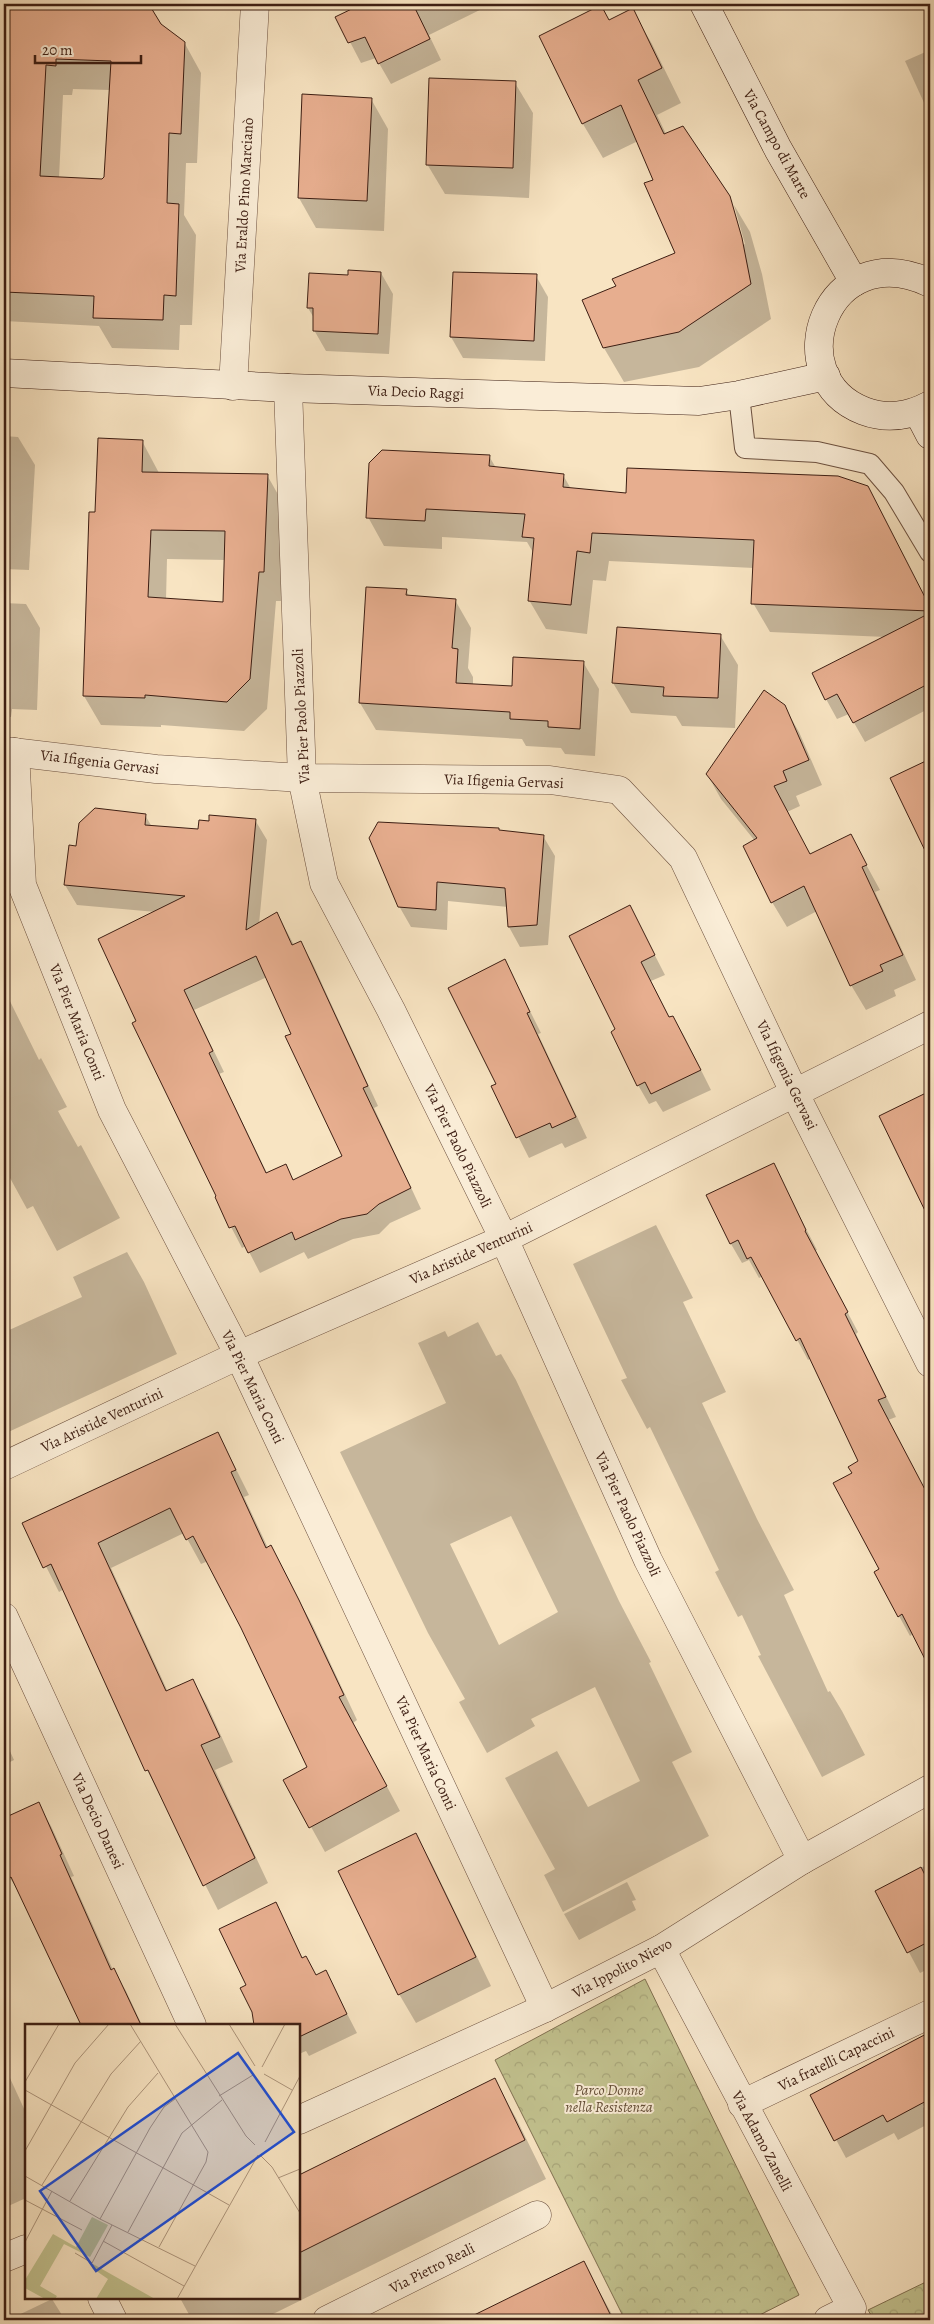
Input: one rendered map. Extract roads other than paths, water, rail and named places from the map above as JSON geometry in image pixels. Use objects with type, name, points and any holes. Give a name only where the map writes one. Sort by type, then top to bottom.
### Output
[{"type":"street","name":"Via Eraldo Pino Marcianò","points":[[233,386],[255,4]]},
{"type":"street","name":"Via Campo di Marte","points":[[704,4],[778,149],[854,282]]},
{"type":"street","points":[[930,284],[914,276],[894,272],[873,274],[854,282],[837,296],[825,314],[819,334],[819,356],[826,376],[838,394],[855,407],[875,415],[897,417],[924,408],[930,435]]},
{"type":"street","name":"Via Decio Raggi","points":[[4,373],[233,386],[699,401],[739,395],[826,376]]},
{"type":"street","name":"Via Pier Paolo Piazzoli","points":[[288,388],[302,778],[324,883],[391,1010],[504,1239],[648,1560],[802,1860]]},
{"type":"street","name":"Via Ifigenia Gervasi","points":[[9,751],[156,769],[302,778],[550,780],[619,790],[683,858],[796,1094],[930,1363]]},
{"type":"street","name":"Via Pier Maria Conti","points":[[9,751],[22,885],[112,1110],[239,1355],[545,2008]]},
{"type":"street","name":"Via Aristide Venturini","points":[[4,1466],[239,1355],[504,1239],[796,1094],[930,1025]]},
{"type":"street","name":"Via Decio Danesi","points":[[4,1617],[192,2024]]},
{"type":"street","name":"Via Ippolito Nievo","points":[[300,2120],[545,2008],[661,1949],[802,1860],[930,1789]]},
{"type":"street","name":"Via Adamo Zanelli","points":[[661,1949],[852,2308],[828,2320]]},
{"type":"street","name":"Via fratelli Capaccini","points":[[742,2104],[930,2014]]},
{"type":"street","name":"Via Pietro Reali","points":[[327,2320],[537,2215]]},
{"type":"street","points":[[4,2258],[25,2249]]},
{"type":"street","points":[[102,2299],[113,2320]]},
{"type":"lane","points":[[739,395],[745,448],[818,452],[870,464],[894,492],[930,552]]},
{"type":"park label","name":"Parco Donne nella Resistenza","points":[[609,2098]]}]
